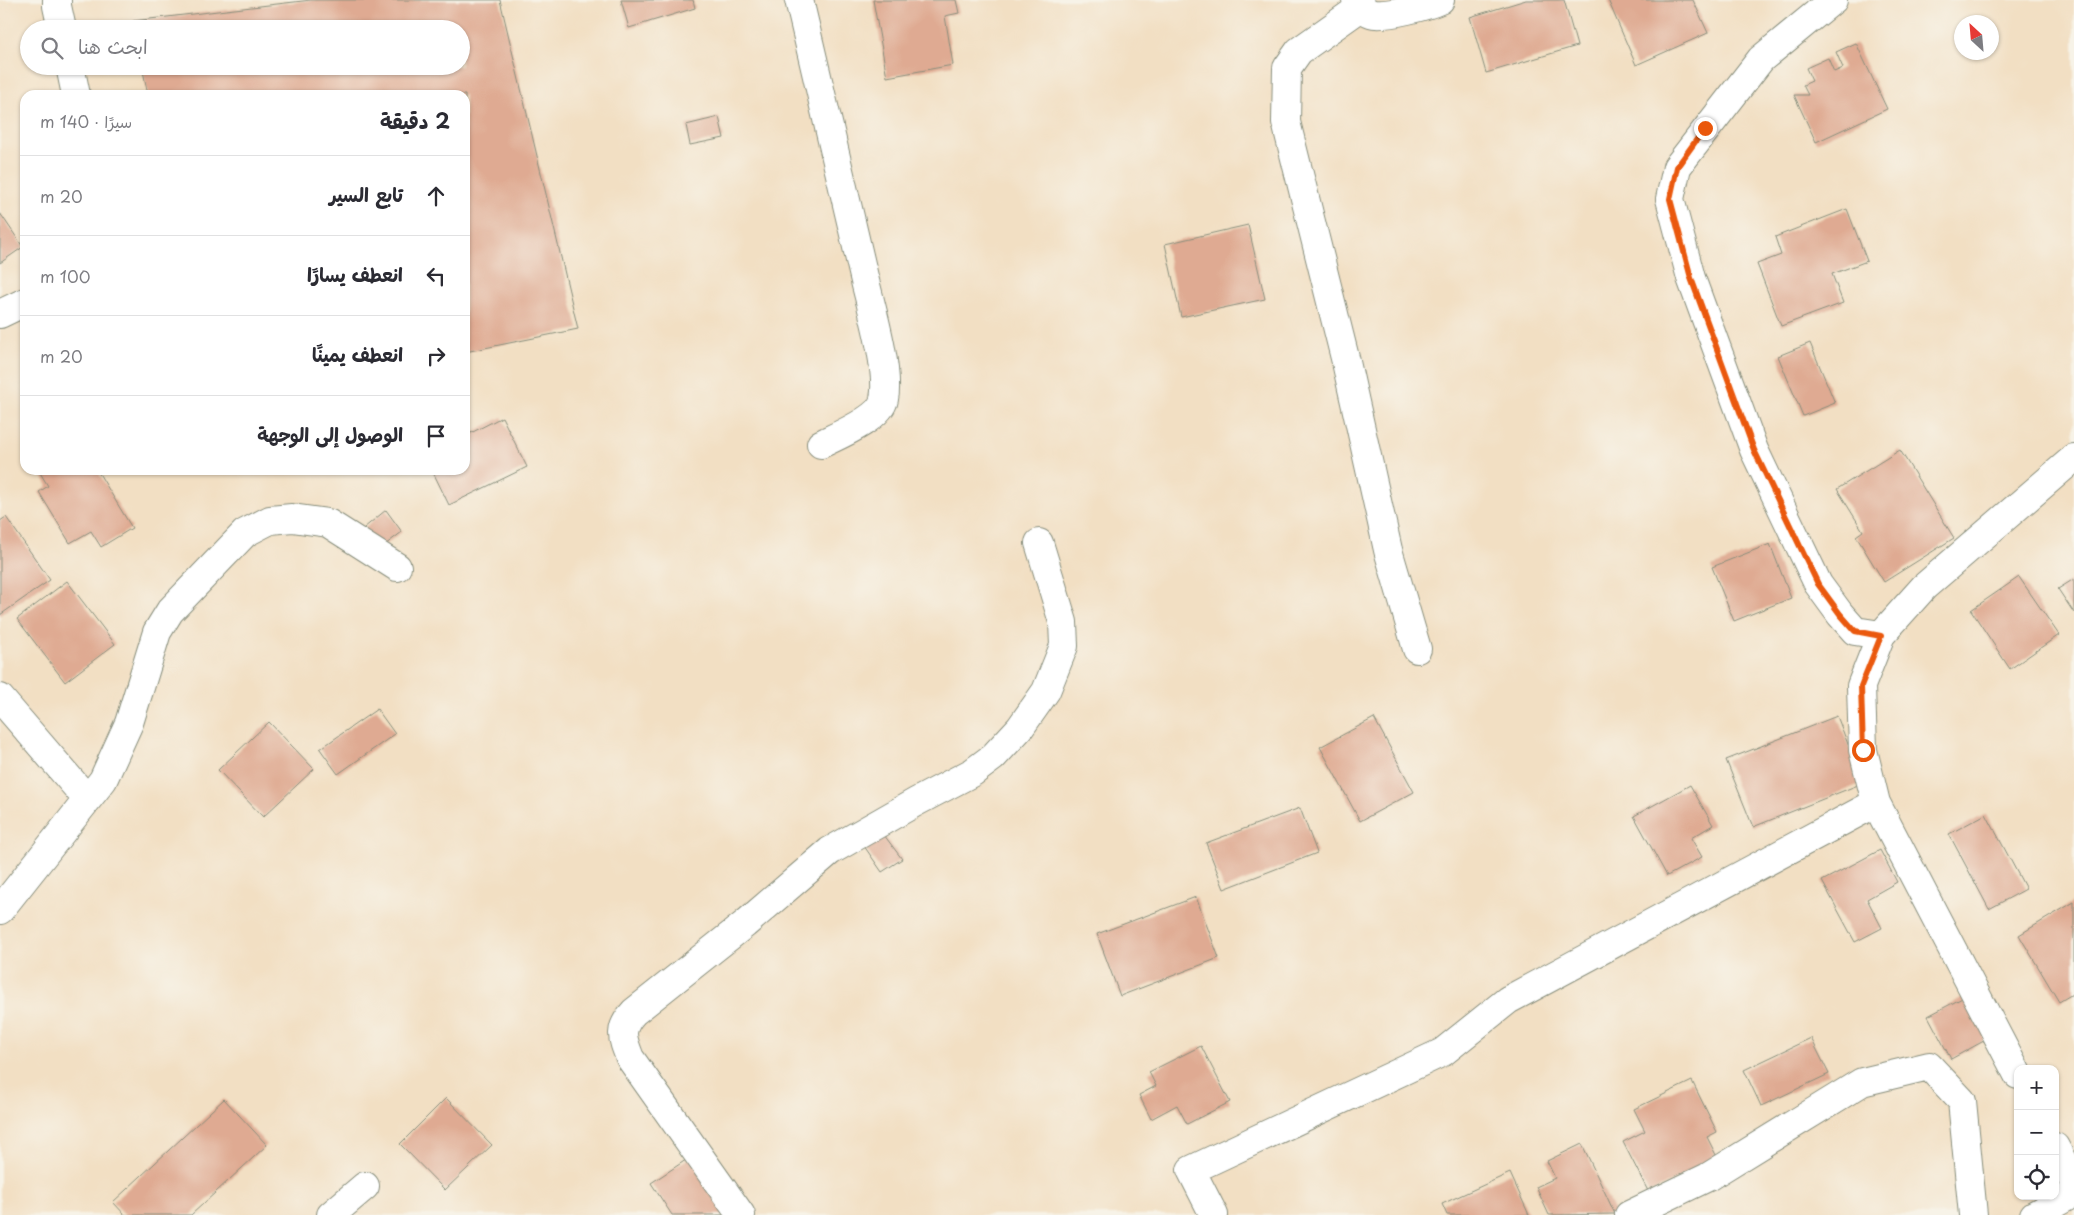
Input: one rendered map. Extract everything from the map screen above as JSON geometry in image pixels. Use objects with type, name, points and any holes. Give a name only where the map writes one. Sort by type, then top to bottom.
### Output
[{"type":"street","points":[[57,0],[60,20]]},
{"type":"street","points":[[799,0],[872,314],[885,384],[884,400],[876,412],[862,422],[821,444]]},
{"type":"street","points":[[1417,649],[1388,550],[1346,362],[1286,122],[1287,68],[1299,51],[1358,3],[1374,14],[1425,7],[1440,0]]},
{"type":"street","points":[[1833,0],[1761,59],[1677,167],[1670,199],[1691,278],[1754,450],[1818,584],[1855,631],[1881,636]]},
{"type":"street","points":[[72,75],[75,90]]},
{"type":"street","points":[[0,314],[20,304]]},
{"type":"street","points":[[2014,1067],[1876,803],[1863,750],[1861,686],[1881,636],[1924,587],[2074,458]]},
{"type":"street","points":[[0,910],[63,833],[103,780],[129,723],[157,632],[170,611],[245,533],[270,520],[292,518],[328,523],[397,568]]},
{"type":"street","points":[[741,1215],[630,1058],[622,1039],[624,1022],[745,924],[830,851],[973,772],[993,757],[1020,728],[1046,691],[1064,646],[1064,622],[1040,543]]},
{"type":"street","points":[[0,698],[87,799]]},
{"type":"street","points":[[1214,1215],[1191,1170],[1443,1052],[1508,1000],[1876,803]]},
{"type":"street","points":[[1644,1212],[1708,1176],[1862,1082],[1928,1066],[1962,1101],[1973,1215]]},
{"type":"street","points":[[2059,1155],[2074,1183]]},
{"type":"street","points":[[332,1215],[365,1186]]},
{"type":"street","points":[[2034,1215],[2074,1193]]},
{"type":"building","points":[[311,0],[500,0],[578,329],[470,351],[470,90],[147,90],[144,75],[470,75],[470,20],[141,20]]},
{"type":"building","points":[[621,0],[693,0],[695,8],[629,28]]},
{"type":"building","points":[[873,0],[956,0],[959,13],[945,16],[953,65],[887,77]]},
{"type":"building","points":[[1526,0],[1564,0],[1577,46],[1486,73],[1470,17]]},
{"type":"building","points":[[1608,0],[1693,0],[1708,33],[1636,65]]},
{"type":"building","points":[[1856,43],[1887,109],[1816,142],[1794,95],[1808,95],[1803,85],[1812,81],[1806,68],[1828,58],[1834,72],[1843,68],[1836,52]]},
{"type":"building","points":[[719,117],[724,138],[690,145],[686,125]]},
{"type":"building","points":[[1847,209],[1867,261],[1832,274],[1843,303],[1781,326],[1757,264],[1781,255],[1775,237]]},
{"type":"building","points":[[0,213],[20,243],[20,249],[0,263]]},
{"type":"building","points":[[1248,225],[1265,299],[1181,317],[1165,244]]},
{"type":"building","points":[[1810,343],[1835,403],[1803,416],[1778,356]]},
{"type":"building","points":[[502,417],[527,467],[449,505],[434,475],[470,475],[470,433]]},
{"type":"building","points":[[1900,450],[1954,538],[1884,582],[1856,536],[1863,531],[1837,489]]},
{"type":"building","points":[[41,475],[100,475],[132,528],[101,547],[91,531],[70,543],[39,492],[48,486]]},
{"type":"building","points":[[386,510],[402,532],[381,548],[364,528]]},
{"type":"building","points":[[6,517],[50,580],[0,615],[0,521]]},
{"type":"building","points":[[1770,544],[1791,598],[1734,621],[1712,567]]},
{"type":"building","points":[[2019,577],[2059,635],[2010,669],[1971,610]]},
{"type":"building","points":[[2074,579],[2074,613],[2058,589]]},
{"type":"building","points":[[67,581],[115,644],[65,682],[17,619]]},
{"type":"building","points":[[377,709],[395,734],[338,774],[320,749]]},
{"type":"building","points":[[1837,716],[1863,783],[1753,827],[1726,760]]},
{"type":"building","points":[[1374,718],[1414,792],[1360,821],[1320,747]]},
{"type":"building","points":[[269,722],[314,769],[263,817],[218,770]]},
{"type":"building","points":[[1690,785],[1713,825],[1691,838],[1702,857],[1667,876],[1634,816]]},
{"type":"building","points":[[1300,808],[1317,853],[1224,889],[1206,843]]},
{"type":"building","points":[[1986,814],[2026,889],[1989,909],[1949,834]]},
{"type":"building","points":[[884,835],[902,859],[882,872],[864,846]]},
{"type":"building","points":[[1880,850],[1897,882],[1867,899],[1882,928],[1855,942],[1822,881]]},
{"type":"building","points":[[1196,897],[1219,958],[1120,996],[1097,934]]},
{"type":"building","points":[[2074,902],[2074,993],[2059,1002],[2019,935]]},
{"type":"building","points":[[1968,995],[1991,1037],[1951,1059],[1928,1016]]},
{"type":"building","points":[[1811,1038],[1829,1074],[1761,1106],[1744,1070]]},
{"type":"building","points":[[1201,1046],[1230,1102],[1187,1124],[1177,1105],[1151,1119],[1139,1095],[1156,1086],[1149,1072]]},
{"type":"building","points":[[1692,1081],[1717,1132],[1707,1137],[1718,1159],[1649,1193],[1623,1142],[1645,1131],[1634,1109]]},
{"type":"building","points":[[446,1098],[492,1145],[445,1190],[400,1144]]},
{"type":"building","points":[[224,1099],[267,1145],[191,1215],[125,1215],[113,1202]]},
{"type":"building","points":[[1582,1144],[1615,1214],[1549,1215],[1536,1187],[1555,1178],[1547,1161]]},
{"type":"building","points":[[695,1154],[732,1210],[724,1215],[672,1215],[651,1183]]},
{"type":"building","points":[[1510,1173],[1529,1215],[1447,1215],[1442,1204]]},
{"type":"route","points":[[1705,128],[1677,167],[1670,199],[1691,278],[1754,450],[1818,584],[1855,631],[1881,636],[1861,686],[1863,750]]}]
